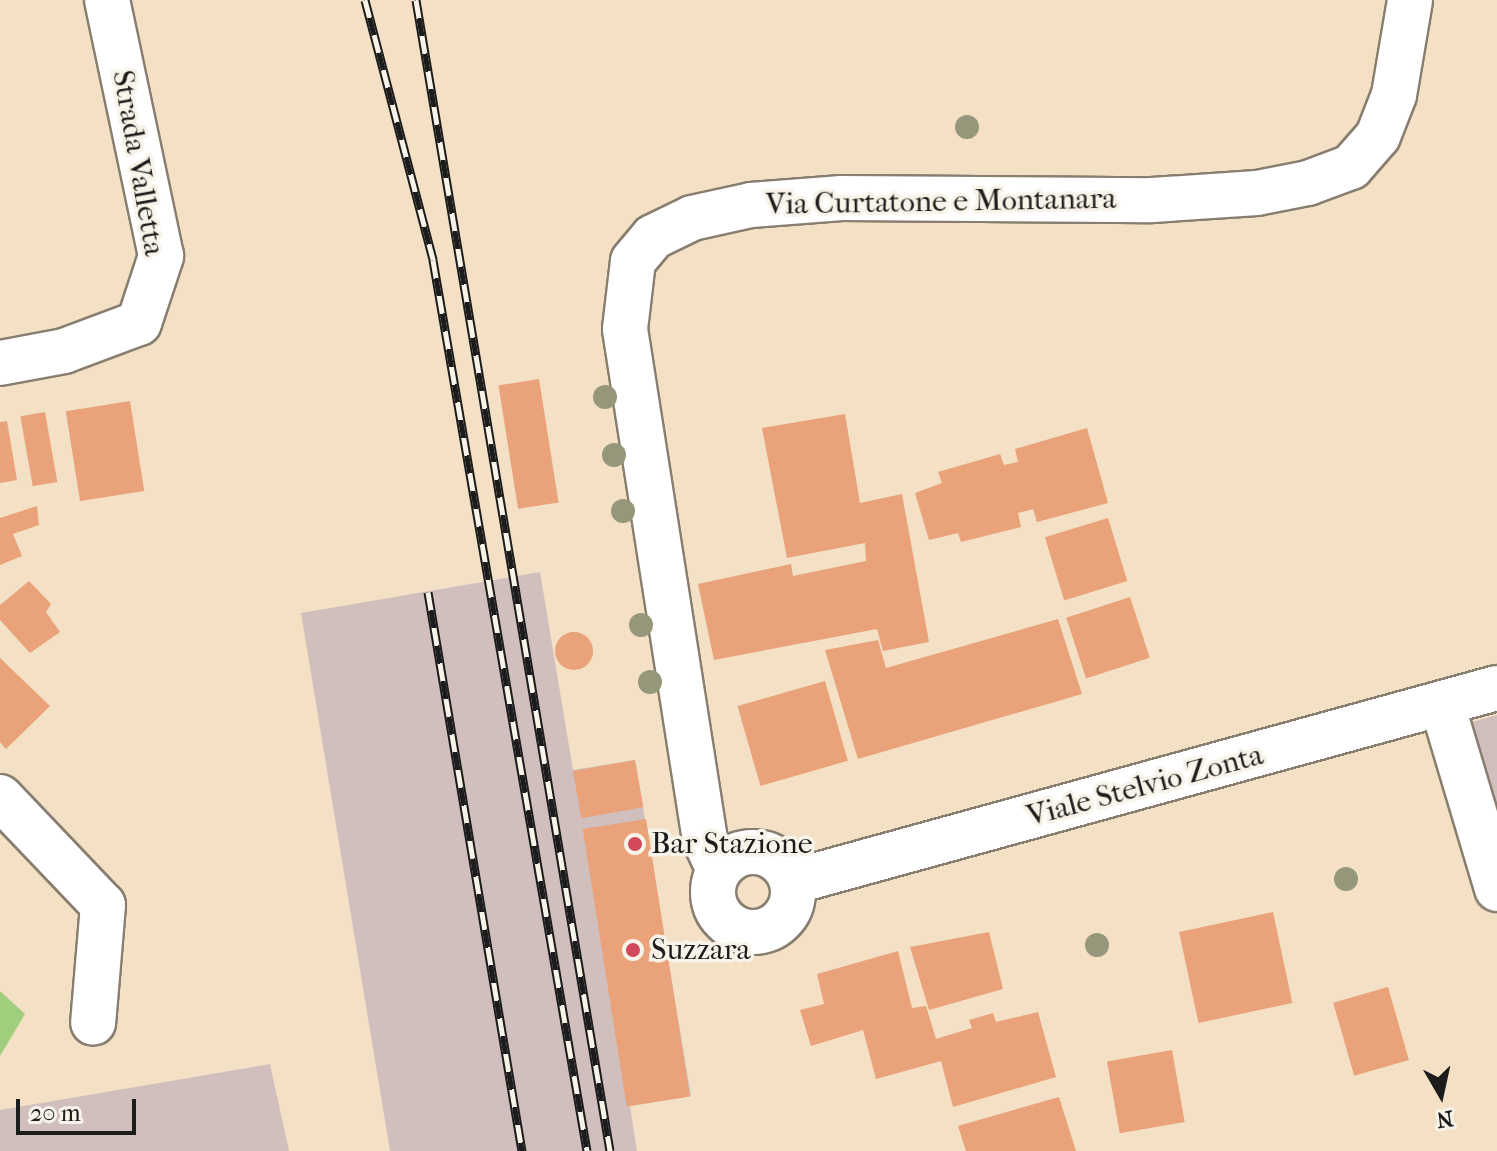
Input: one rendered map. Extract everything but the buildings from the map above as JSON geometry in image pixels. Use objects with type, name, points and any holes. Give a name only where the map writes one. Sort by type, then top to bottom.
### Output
[{"type":"street","name":"Strada Valletta","points":[[0,363],[64,351],[139,323],[161,256],[107,0]]},
{"type":"street","name":"Via Curtatone e Montanara","points":[[719,870],[705,840],[625,329],[633,261],[653,237],[692,218],[751,205],[842,198],[1152,200],[1257,193],[1308,183],[1351,167],[1378,136],[1394,95],[1410,0]]},
{"type":"street","name":"Viale Stelvio Zonta","points":[[792,882],[1497,688]]},
{"type":"street","points":[[1442,704],[1497,889]]},
{"type":"street","points":[[0,797],[103,905],[93,1023]]},
{"type":"street","points":[[753,851],[778,860],[792,882],[793,896],[782,920],[759,932],[733,926],[716,907],[713,895],[719,870],[728,860],[753,851]]},
{"type":"shaded area","points":[[540,572],[573,770],[635,760],[691,1096],[630,1106],[637,1151],[390,1151],[301,613]]},
{"type":"shaded area","points":[[1497,715],[1497,804],[1472,722]]},
{"type":"shaded area","points":[[270,1064],[289,1151],[0,1151],[0,1110]]},
{"type":"green space","points":[[0,991],[25,1014],[0,1056]]},
{"type":"railway","points":[[365,0],[433,260],[587,1151]]},
{"type":"railway","points":[[416,0],[610,1151]]},
{"type":"railway","points":[[428,592],[522,1151]]},
{"type":"place","name":"Bar Stazione","points":[[635,844]]},
{"type":"place","name":"Suzzara","points":[[633,950]]}]
